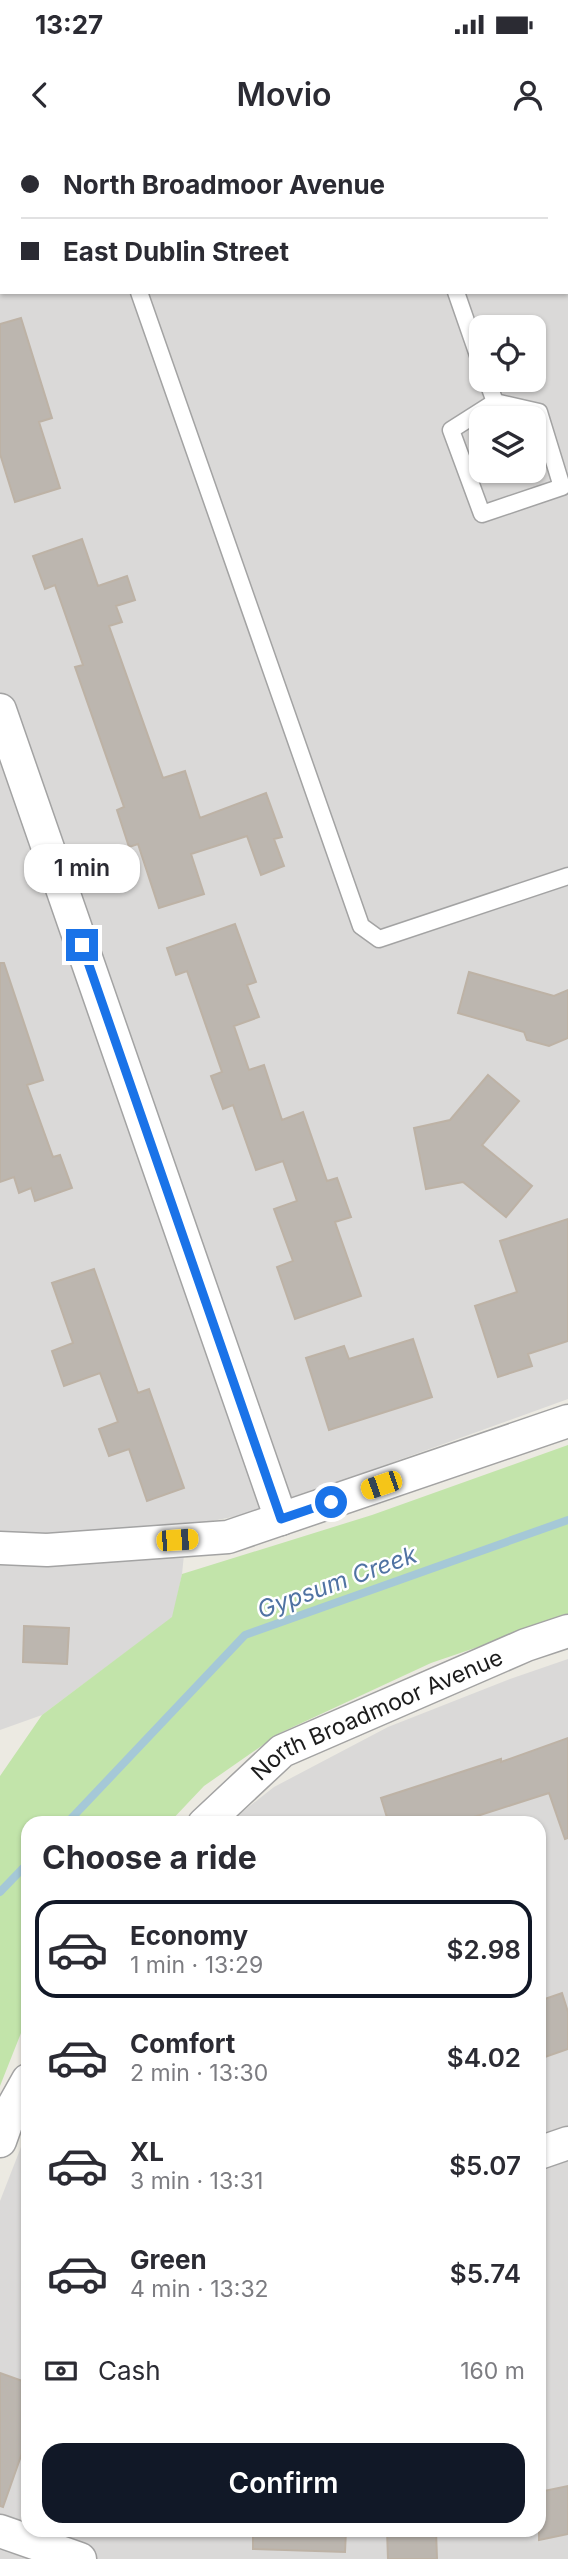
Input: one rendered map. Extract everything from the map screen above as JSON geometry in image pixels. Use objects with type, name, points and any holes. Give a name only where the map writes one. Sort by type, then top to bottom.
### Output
[{"type":"street","points":[[0,710],[281,1519]]},
{"type":"street","points":[[0,1548],[47,1550],[228,1536],[568,1421]]},
{"type":"street","name":"North Broadmoor Avenue","points":[[213,1816],[282,1751],[526,1645],[568,1631]]},
{"type":"street","points":[[0,2141],[11,2110],[21,2092]]},
{"type":"street","points":[[546,2151],[568,2143]]},
{"type":"street","points":[[0,2531],[80,2559]]},
{"type":"lane","points":[[140,294],[361,926],[379,939],[568,876]]},
{"type":"lane","points":[[457,294],[469,329]]},
{"type":"lane","points":[[491,392],[495,402]]},
{"type":"lane","points":[[495,402],[539,412],[562,487],[482,514],[451,430],[495,402]]},
{"type":"shaded area","points":[[0,294],[568,294],[568,1399],[252,1513],[187,1526],[182,1574],[173,1617],[42,1715],[0,1730]]},
{"type":"shaded area","points":[[568,1659],[568,2559],[0,2559],[0,2201],[21,2147],[21,2537],[546,2537],[546,1816],[237,1816],[274,1787],[388,1727]]},
{"type":"green space","points":[[568,1445],[568,1616],[431,1663],[280,1733],[204,1786],[176,1816],[21,1816],[21,2033],[0,2086],[0,1776],[42,1715],[172,1617],[182,1574],[372,1515]]},
{"type":"building","points":[[21,318],[52,418],[39,422],[60,488],[15,502],[0,454],[0,324]]},
{"type":"building","points":[[82,539],[98,586],[127,576],[135,600],[116,606],[122,622],[109,626],[163,778],[185,771],[200,818],[266,793],[282,837],[274,839],[284,866],[261,875],[247,836],[191,854],[204,894],[159,908],[138,844],[129,847],[117,810],[124,807],[75,667],[83,665],[55,585],[45,589],[33,556]]},
{"type":"building","points":[[235,924],[256,982],[247,985],[259,1017],[234,1026],[249,1070],[264,1065],[282,1120],[303,1112],[327,1181],[337,1178],[351,1217],[335,1222],[361,1296],[295,1319],[277,1267],[293,1261],[274,1209],[297,1201],[283,1161],[256,1170],[233,1105],[223,1109],[211,1076],[222,1072],[187,971],[176,975],[167,948]]},
{"type":"building","points":[[0,963],[4,963],[43,1080],[27,1085],[53,1157],[60,1155],[72,1188],[35,1201],[31,1188],[19,1193],[14,1177],[0,1182]]},
{"type":"building","points":[[469,972],[554,996],[568,990],[568,1038],[549,1046],[527,1040],[524,1032],[458,1013]]},
{"type":"building","points":[[488,1075],[519,1101],[482,1145],[532,1186],[506,1217],[463,1182],[426,1189],[414,1128],[450,1120]]},
{"type":"building","points":[[568,1219],[568,1341],[528,1354],[532,1366],[498,1377],[475,1306],[517,1292],[500,1241]]},
{"type":"building","points":[[94,1269],[138,1393],[149,1389],[184,1488],[147,1501],[129,1449],[109,1456],[99,1429],[118,1422],[100,1373],[64,1386],[52,1351],[73,1343],[52,1283]]},
{"type":"building","points":[[413,1339],[432,1397],[329,1430],[306,1358],[344,1346],[349,1359]]},
{"type":"building","points":[[24,1626],[69,1628],[67,1664],[23,1662]]},
{"type":"building","points":[[568,1738],[568,1838],[565,1839],[549,1793],[477,1816],[387,1816],[381,1798],[501,1759],[501,1762]]},
{"type":"building","points":[[562,1993],[568,2012],[568,2049],[546,2057],[546,1999]]},
{"type":"building","points":[[0,2373],[21,2380],[21,2456],[3,2507],[0,2506]]},
{"type":"building","points":[[568,2486],[568,2534],[539,2540],[539,2537],[546,2537],[546,2491]]},
{"type":"building","points":[[253,2537],[346,2537],[345,2552],[253,2549]]},
{"type":"building","points":[[387,2537],[436,2537],[437,2559],[388,2559]]},
{"type":"waterway","name":"Gypsum Creek","points":[[74,1816],[245,1635],[568,1520]]},
{"type":"waterway","name":"Gypsum Creek","points":[[0,1892],[21,1870]]},
{"type":"route","points":[[82,945],[281,1519],[331,1502]]}]
